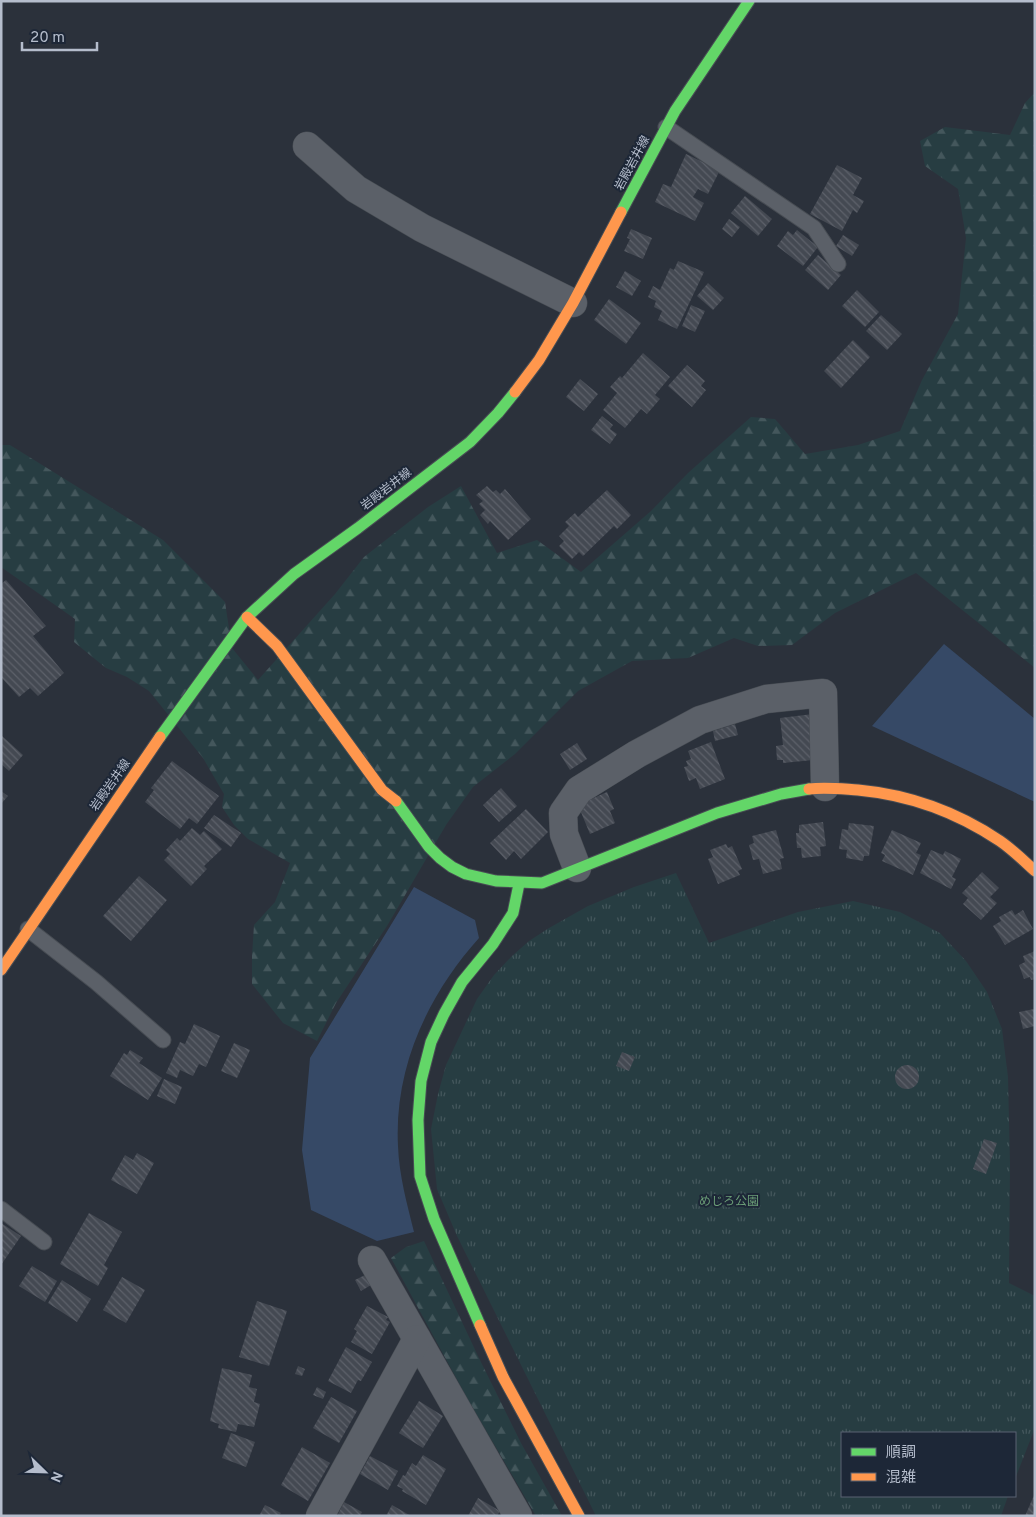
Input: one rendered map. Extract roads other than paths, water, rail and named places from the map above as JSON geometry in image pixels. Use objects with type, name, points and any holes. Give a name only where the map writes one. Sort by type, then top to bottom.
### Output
[{"type":"street","name":"岩殿岩井線","points":[[1,970],[161,736],[247,617],[294,574],[358,528],[470,442],[498,413],[539,360],[573,303],[675,111],[749,1]]},
{"type":"street","points":[[307,146],[356,189],[422,228],[573,303]]},
{"type":"street","points":[[247,617],[277,646],[382,790],[397,802],[430,848],[452,869],[466,874],[519,884],[542,882],[717,813],[781,794],[825,788],[877,792],[922,802],[954,815],[1001,842],[1035,871]]},
{"type":"street","points":[[577,868],[564,834],[563,813],[578,790],[637,754],[700,720],[766,699],[822,693],[825,788]]},
{"type":"street","points":[[519,884],[513,913],[493,944],[462,982],[431,1042],[421,1081],[418,1120],[420,1176],[434,1219],[503,1377],[580,1516]]},
{"type":"street","points":[[372,1260],[518,1516]]},
{"type":"street","points":[[320,1516],[417,1340]]},
{"type":"lane","points":[[666,127],[814,228],[838,264]]},
{"type":"lane","points":[[28,929],[96,982],[163,1040]]},
{"type":"lane","points":[[1,1210],[44,1242]]},
{"type":"water","points":[[944,644],[1035,719],[1035,802],[872,726]]},
{"type":"water","points":[[414,887],[475,920],[479,938],[444,983],[430,1008],[408,1060],[398,1117],[398,1146],[400,1168],[414,1232],[377,1241],[311,1210],[302,1150],[310,1058]]},
{"type":"park label","name":"めじろ公園","points":[[729,1201]]}]
